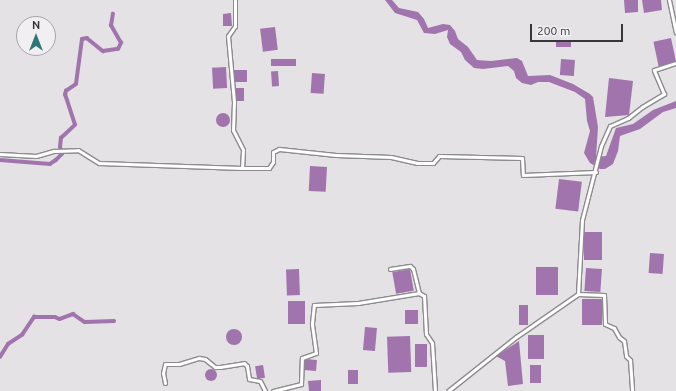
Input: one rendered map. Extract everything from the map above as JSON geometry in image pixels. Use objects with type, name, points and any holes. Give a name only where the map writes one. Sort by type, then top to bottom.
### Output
[{"type":"street","points":[[235,0],[235,26],[228,36],[234,102],[233,130],[243,150],[242,168]]},
{"type":"street","points":[[669,0],[676,32]]},
{"type":"street","points":[[578,294],[582,220],[602,146],[610,126],[628,118],[642,107],[664,94],[654,70],[676,63]]},
{"type":"street","points":[[0,154],[36,156],[54,151],[78,150],[99,162],[270,168],[273,152],[279,149],[336,155],[391,157],[417,162],[433,162],[439,156],[522,158],[523,175],[596,172]]},
{"type":"street","points":[[390,269],[410,266],[420,293],[424,296],[426,334],[432,343],[435,391]]},
{"type":"street","points":[[273,391],[301,384],[302,358],[316,353],[312,323],[314,306],[358,303],[420,293]]},
{"type":"street","points":[[448,391],[516,337],[578,294],[604,295],[605,324],[614,328],[619,337],[624,341],[626,356],[630,360],[632,391]]},
{"type":"street","points":[[165,383],[163,373],[165,364],[179,364],[199,358],[205,359],[215,367],[220,368],[236,363],[246,364],[249,379],[260,381],[265,391]]},
{"type":"shaded area","points":[[385,0],[392,0],[399,8],[418,12],[424,19],[428,28],[443,24],[450,25],[455,31],[458,39],[468,47],[477,60],[491,61],[517,58],[522,61],[528,76],[550,75],[573,84],[590,94],[593,97],[598,127],[596,157],[606,156],[616,128],[633,124],[653,110],[676,101],[676,108],[663,112],[640,129],[620,136],[618,151],[613,164],[605,169],[600,169],[590,163],[584,153],[590,131],[587,121],[585,99],[575,92],[549,82],[538,82],[531,85],[522,83],[516,78],[514,71],[508,66],[483,69],[474,68],[465,60],[461,52],[450,44],[447,37],[448,30],[435,34],[424,33],[417,20],[395,13]]},
{"type":"shaded area","points":[[624,0],[638,0],[638,12],[625,13]]},
{"type":"shaded area","points":[[642,0],[661,0],[662,10],[644,13]]},
{"type":"shaded area","points":[[231,13],[232,26],[223,26],[223,14]]},
{"type":"shaded area","points":[[275,27],[278,50],[263,52],[260,29]]},
{"type":"shaded area","points":[[671,38],[676,62],[659,66],[653,42]]},
{"type":"shaded area","points":[[556,40],[571,40],[571,47],[556,47]]},
{"type":"shaded area","points":[[271,59],[296,59],[296,66],[271,66]]},
{"type":"shaded area","points":[[561,59],[575,60],[574,76],[560,75]]},
{"type":"shaded area","points":[[226,67],[227,88],[213,89],[212,68]]},
{"type":"shaded area","points":[[234,70],[247,70],[247,82],[234,82]]},
{"type":"shaded area","points":[[271,71],[278,71],[279,86],[272,86]]},
{"type":"shaded area","points":[[312,73],[325,74],[324,94],[311,93]]},
{"type":"shaded area","points":[[609,78],[633,81],[629,115],[605,117]]},
{"type":"shaded area","points":[[236,88],[244,88],[244,101],[236,101]]},
{"type":"shaded area","points":[[223,113],[228,115],[230,120],[228,125],[223,127],[218,125],[216,120],[218,115]]},
{"type":"shaded area","points":[[310,166],[327,167],[326,192],[309,191]]},
{"type":"shaded area","points":[[559,179],[582,182],[578,212],[555,209]]},
{"type":"shaded area","points":[[584,232],[602,232],[602,260],[584,260]]},
{"type":"shaded area","points":[[650,253],[664,254],[663,274],[649,273]]},
{"type":"shaded area","points":[[536,267],[558,267],[558,295],[536,295]]},
{"type":"shaded area","points":[[586,268],[602,269],[600,292],[584,291]]},
{"type":"shaded area","points":[[286,269],[299,269],[300,295],[287,295]]},
{"type":"shaded area","points":[[410,269],[414,291],[396,294],[392,272]]},
{"type":"shaded area","points":[[582,299],[602,299],[602,325],[582,325]]},
{"type":"shaded area","points":[[288,301],[305,301],[305,324],[288,324]]},
{"type":"shaded area","points":[[519,305],[528,305],[528,325],[519,325]]},
{"type":"shaded area","points":[[405,310],[418,310],[418,324],[405,324]]},
{"type":"shaded area","points":[[365,327],[377,328],[375,351],[363,350]]},
{"type":"shaded area","points":[[234,329],[241,334],[242,337],[237,344],[234,345],[227,340],[226,337],[231,330]]},
{"type":"shaded area","points":[[528,335],[544,335],[544,359],[528,359]]},
{"type":"shaded area","points":[[410,336],[411,372],[388,373],[387,337]]},
{"type":"shaded area","points":[[519,341],[523,384],[508,386],[505,361],[496,356]]},
{"type":"shaded area","points":[[415,344],[427,344],[427,367],[415,367]]},
{"type":"shaded area","points":[[305,359],[317,360],[316,371],[304,370]]},
{"type":"shaded area","points":[[263,365],[265,378],[257,379],[255,366]]},
{"type":"shaded area","points":[[530,365],[541,365],[541,383],[530,383]]},
{"type":"shaded area","points":[[213,369],[216,370],[216,380],[209,381],[206,380],[205,373],[206,370]]},
{"type":"shaded area","points":[[348,370],[358,370],[358,384],[348,384]]},
{"type":"shaded area","points":[[321,380],[321,391],[309,391],[308,381]]},
{"type":"waterway","points":[[0,160],[50,164],[62,154],[60,147],[61,138],[75,125],[65,95],[66,91],[76,84],[82,39],[87,38],[103,51],[118,49],[121,43],[111,26],[113,14]]},
{"type":"waterway","points":[[0,357],[8,344],[22,335],[34,317],[55,317],[60,319],[73,314],[85,322],[114,321]]}]
